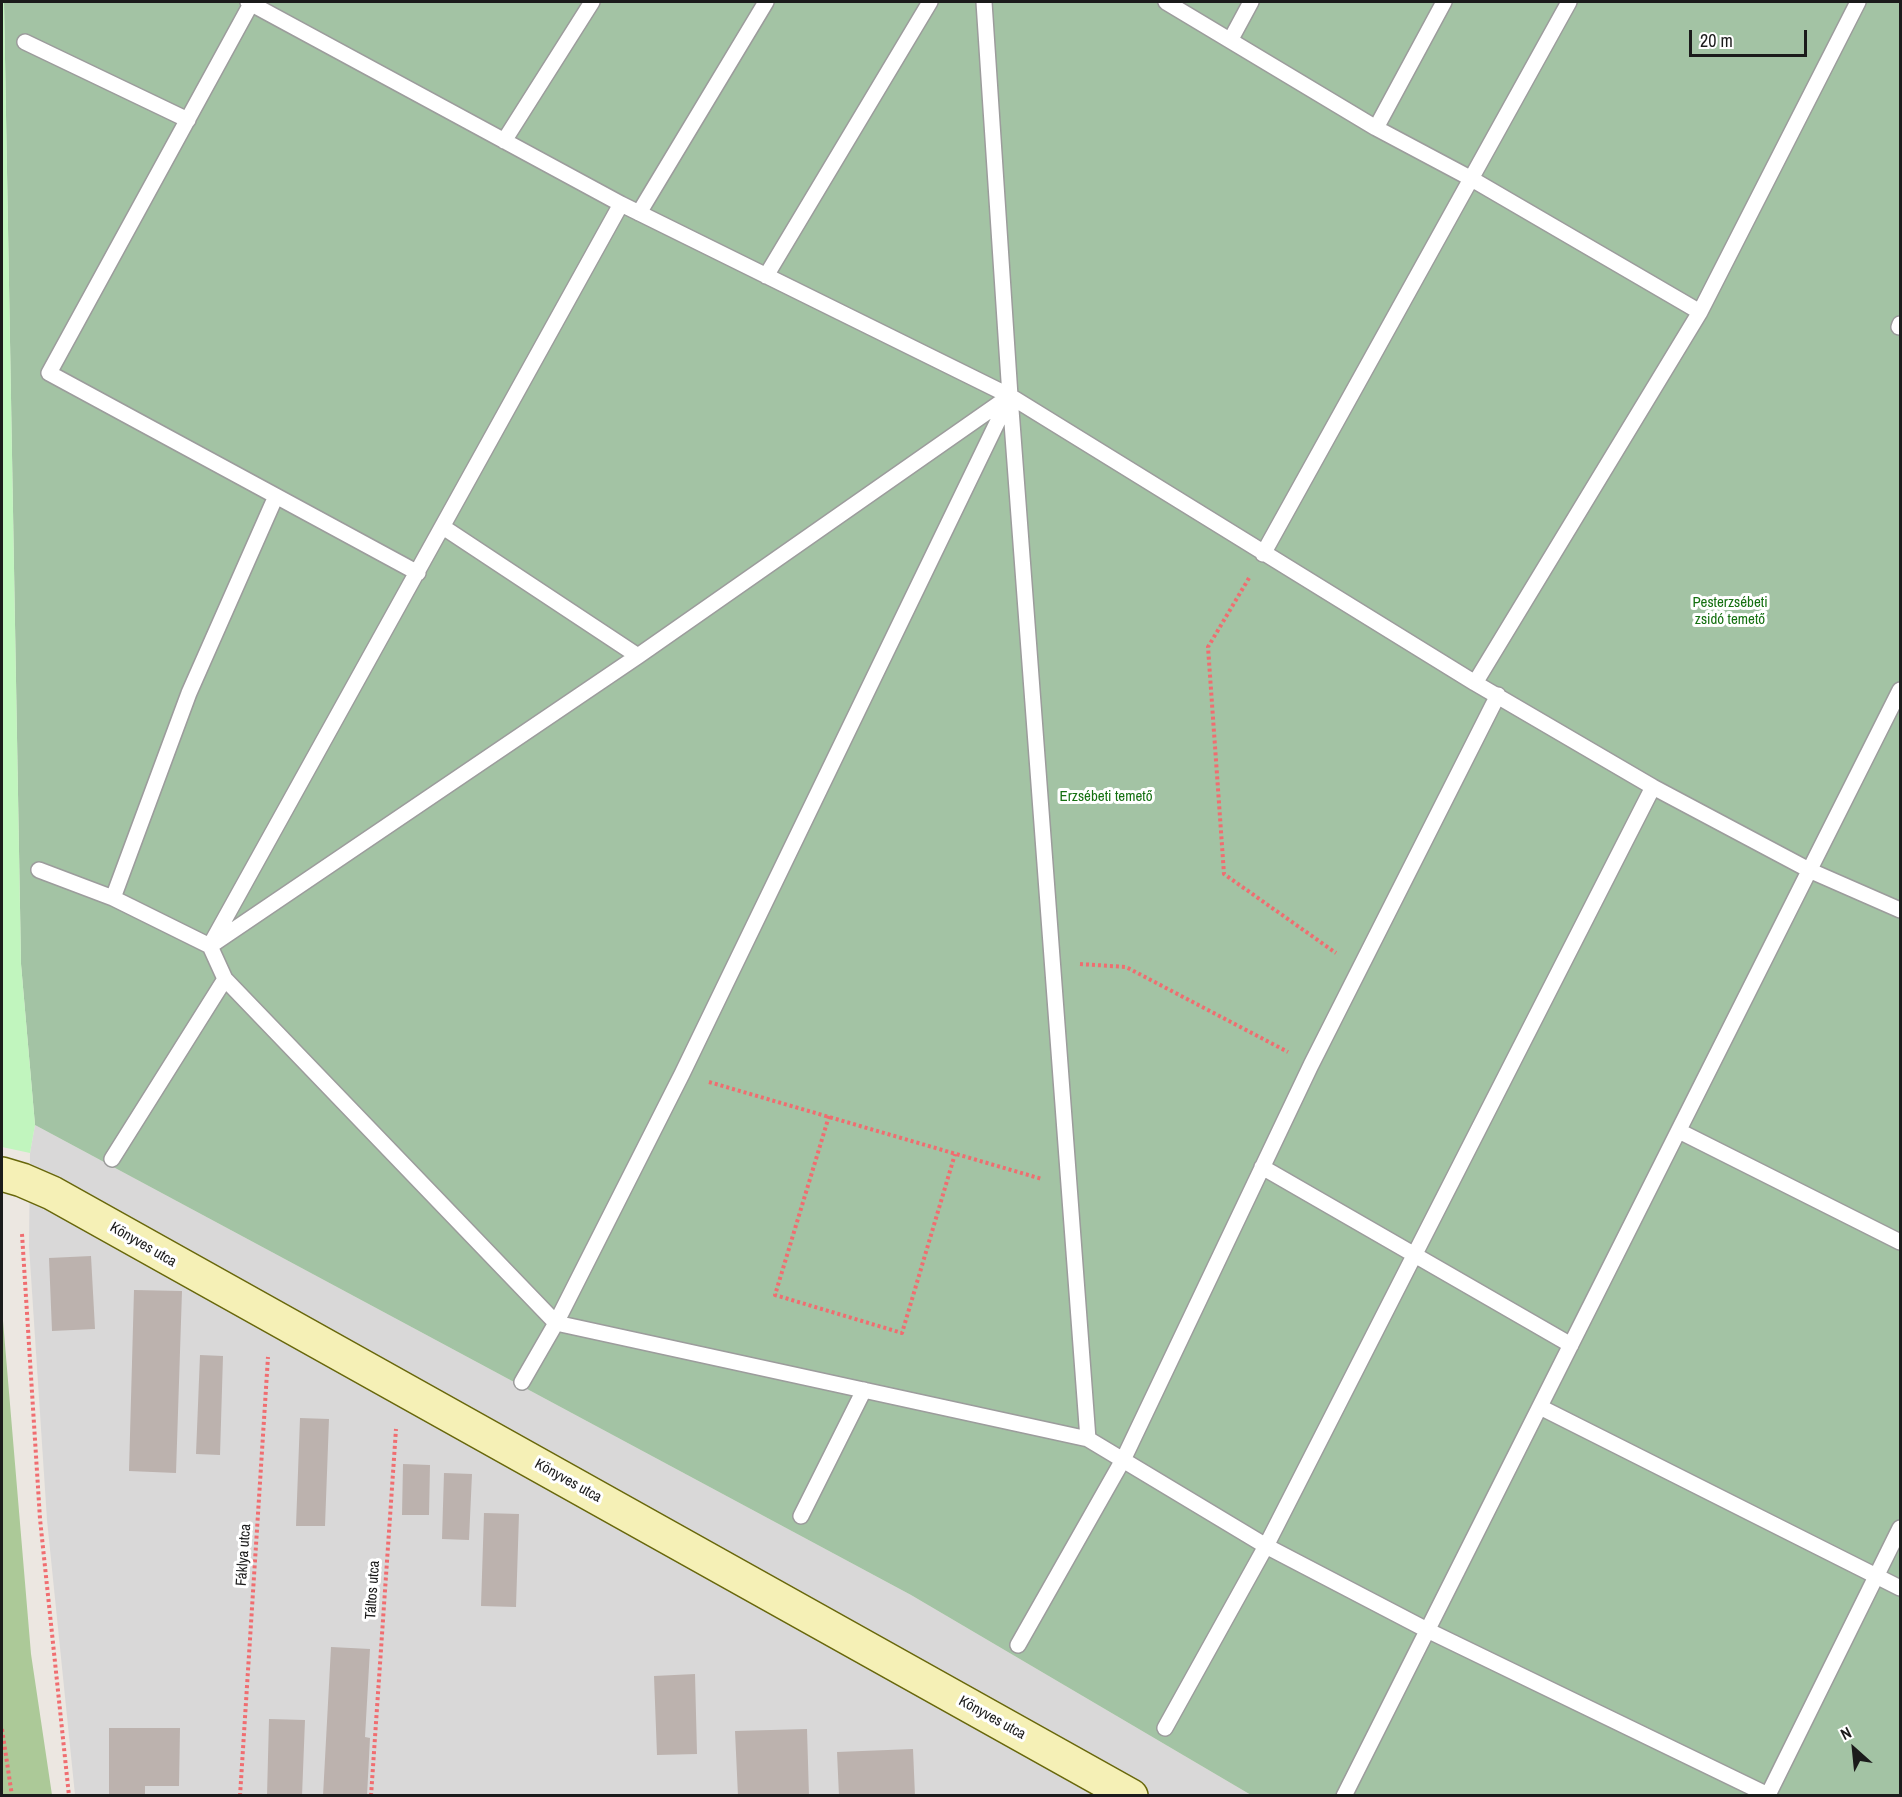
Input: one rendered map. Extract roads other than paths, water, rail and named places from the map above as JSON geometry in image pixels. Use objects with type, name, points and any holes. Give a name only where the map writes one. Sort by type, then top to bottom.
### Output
[{"type":"street","name":"Könyves utca","points":[[2,1174],[52,1193],[1131,1796]]},
{"type":"lane","points":[[418,573],[49,373],[251,2],[621,204],[1010,396],[1475,683],[1653,787],[1811,871],[1900,910]]},
{"type":"lane","points":[[504,141],[592,2]]},
{"type":"lane","points":[[639,213],[766,2]]},
{"type":"lane","points":[[766,276],[930,2]]},
{"type":"lane","points":[[984,2],[1010,396],[1068,1187],[1089,1439]]},
{"type":"lane","points":[[1166,2],[1376,128],[1470,178],[1700,312]]},
{"type":"lane","points":[[1231,39],[1251,2]]},
{"type":"lane","points":[[1376,128],[1444,2]]},
{"type":"lane","points":[[1263,554],[1569,2]]},
{"type":"lane","points":[[1475,683],[1700,312],[1858,2]]},
{"type":"lane","points":[[25,42],[188,120]]},
{"type":"lane","points":[[210,946],[621,204]]},
{"type":"lane","points":[[210,946],[638,656],[1010,396]]},
{"type":"lane","points":[[522,1382],[556,1323],[682,1074],[1010,396]]},
{"type":"lane","points":[[113,898],[189,693],[276,496]]},
{"type":"lane","points":[[444,527],[638,656]]},
{"type":"lane","points":[[1344,1796],[1900,690]]},
{"type":"lane","points":[[1018,1645],[1124,1458],[1311,1065],[1498,695]]},
{"type":"lane","points":[[1165,1728],[1266,1546],[1653,787]]},
{"type":"lane","points":[[39,870],[113,898],[210,946],[225,979],[556,1323],[1089,1439],[1124,1458],[1266,1546],[1427,1630],[1769,1795],[1900,1528]]},
{"type":"lane","points":[[112,1159],[225,979]]},
{"type":"lane","points":[[1679,1131],[1900,1242]]},
{"type":"lane","points":[[1262,1167],[1571,1345]]},
{"type":"lane","points":[[801,1516],[864,1390]]},
{"type":"lane","points":[[1539,1407],[1900,1588]]},
{"type":"park label","name":"Pesterzsébeti zsidó temető","points":[[1730,612]]},
{"type":"park label","name":"Erzsébeti temető","points":[[1106,797]]}]
